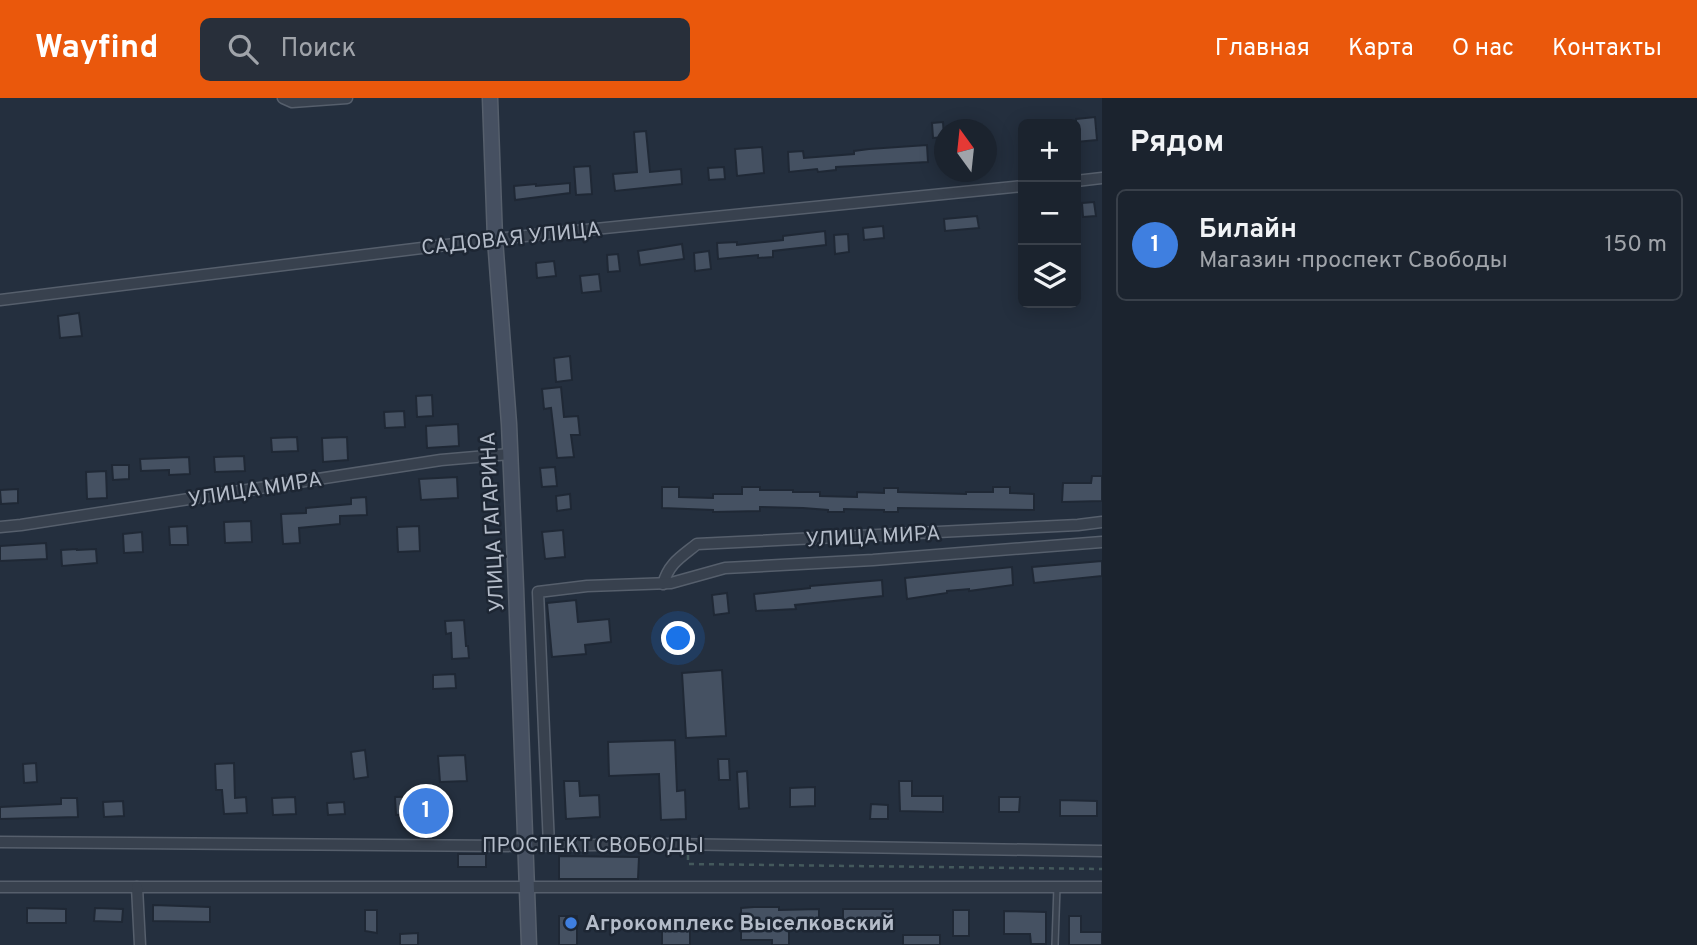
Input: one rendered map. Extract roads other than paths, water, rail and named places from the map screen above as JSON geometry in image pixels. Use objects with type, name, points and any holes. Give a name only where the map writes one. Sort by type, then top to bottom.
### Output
[{"type":"main road","name":"УЛИЦА ГАГАРИНА","points":[[491,98],[495,239],[510,454],[529,945]]},
{"type":"street","points":[[283,98],[292,102],[347,98]]},
{"type":"street","points":[[1081,180],[1102,178]]},
{"type":"street","name":"САДОВАЯ УЛИЦА","points":[[0,300],[495,239],[1018,187]]},
{"type":"street","name":"УЛИЦА МИРА","points":[[0,527],[441,460],[510,454]]},
{"type":"street","name":"УЛИЦА МИРА","points":[[663,584],[667,571],[697,544],[980,531],[1102,522]]},
{"type":"street","name":"УЛИЦА МИРА","points":[[549,846],[538,592],[587,586],[671,583],[725,568],[873,560],[1102,542]]},
{"type":"street","name":"ПРОСПЕКТ СВОБОДЫ","points":[[0,842],[688,845],[1102,851]]},
{"type":"street","name":"ПРОСПЕКТ СВОБОДЫ","points":[[0,887],[1102,887]]},
{"type":"street","points":[[137,887],[140,945]]},
{"type":"lane","points":[[1055,945],[1058,886]]},
{"type":"place","name":"Билайн","points":[[426,811]]},
{"type":"place","name":"Агрокомплекс Выселковский","points":[[571,923]]}]
